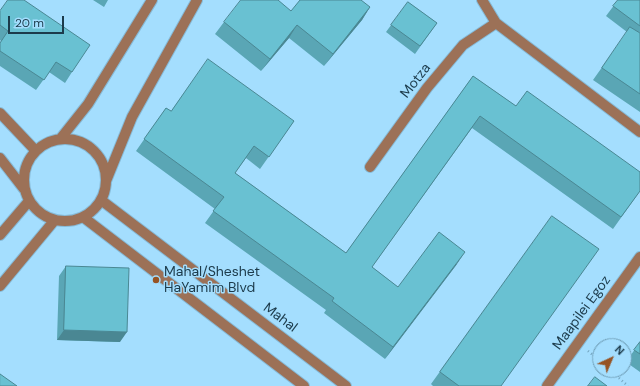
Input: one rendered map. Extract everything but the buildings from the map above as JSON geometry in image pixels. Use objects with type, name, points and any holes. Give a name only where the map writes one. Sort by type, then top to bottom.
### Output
[{"type":"street","points":[[61,138],[88,104],[152,0]]},
{"type":"street","points":[[106,180],[132,117],[197,0]]},
{"type":"street","points":[[482,0],[496,23],[640,132]]},
{"type":"street","name":"Motza","points":[[370,167],[427,88],[463,45],[496,23]]},
{"type":"street","points":[[0,113],[35,150]]},
{"type":"street","points":[[61,138],[75,140],[87,145],[98,155],[104,167],[106,180],[102,200],[94,210],[84,217],[74,221],[64,222],[54,221],[35,210],[28,201],[24,189],[23,175],[27,162],[35,150],[47,142],[61,138]]},
{"type":"street","points":[[0,158],[24,189]]},
{"type":"street","name":"Mahal","points":[[102,200],[346,386]]},
{"type":"street","points":[[0,235],[28,201]]},
{"type":"street","points":[[84,217],[304,386]]},
{"type":"street","points":[[0,286],[54,221]]},
{"type":"street","name":"Maapilei Egoz","points":[[547,386],[640,257]]},
{"type":"path","points":[[619,378],[628,386]]},
{"type":"place","name":"Mahal/Sheshet HaYamim Blvd","points":[[156,280]]}]
